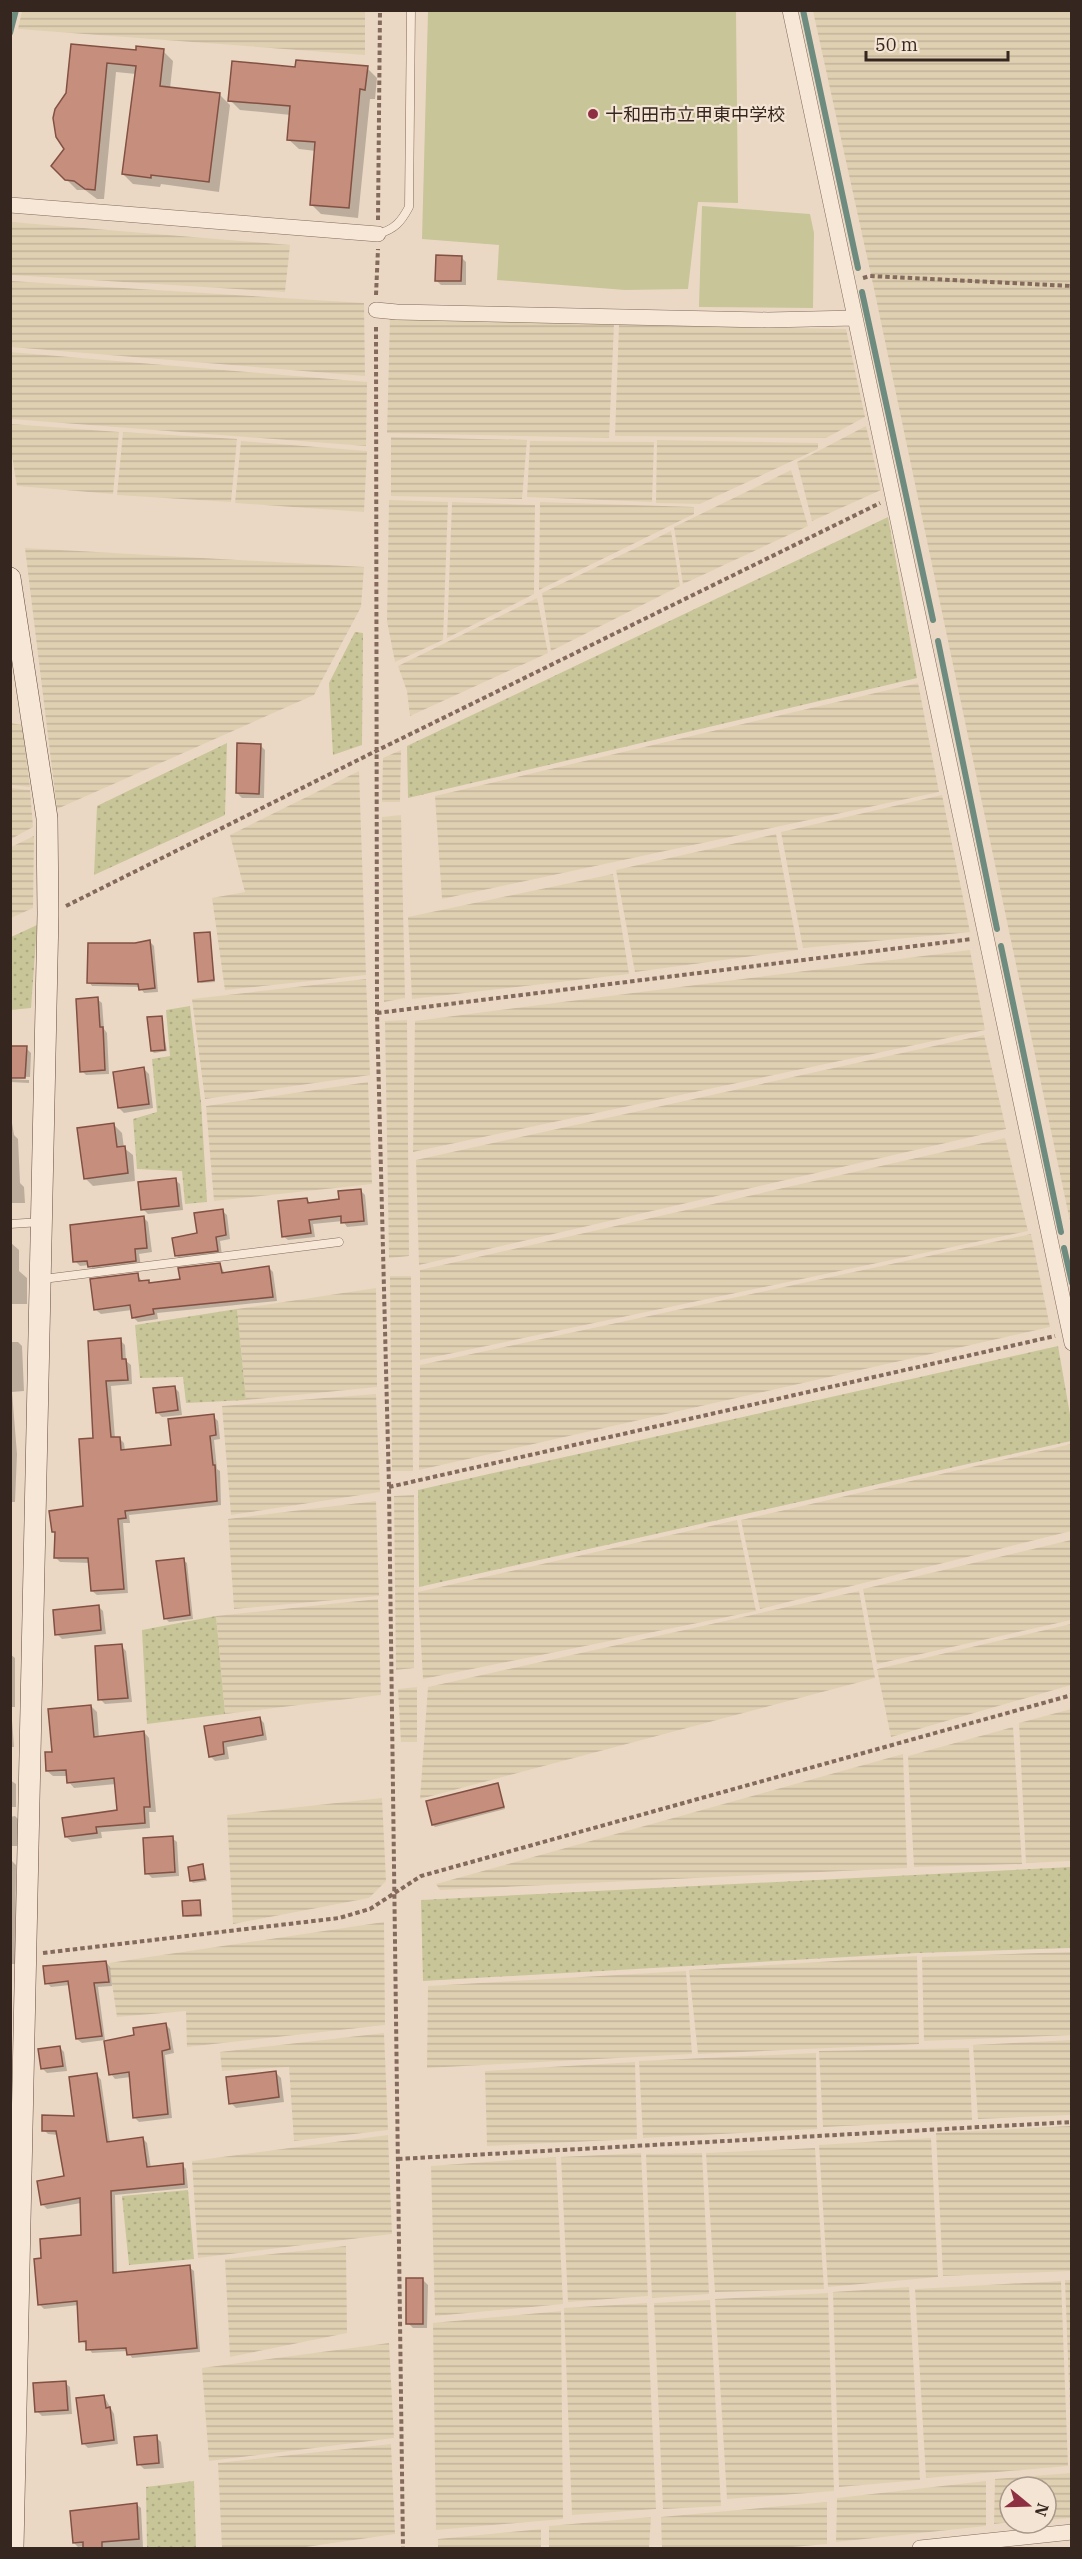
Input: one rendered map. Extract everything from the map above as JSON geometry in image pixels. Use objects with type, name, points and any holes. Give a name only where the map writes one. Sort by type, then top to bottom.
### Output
[{"type":"street","points":[[790,10],[1070,1338]]},
{"type":"street","points":[[10,205],[378,234]]},
{"type":"street","points":[[376,310],[768,320],[855,318]]},
{"type":"street","points":[[10,578],[47,819],[48,914],[27,1955],[13,2455],[13,2548]]},
{"type":"street","points":[[920,2548],[1071,2532]]},
{"type":"lane","points":[[378,234],[391,230],[400,223],[409,207],[411,10]]},
{"type":"lane","points":[[10,1224],[42,1222]]},
{"type":"lane","points":[[41,1280],[339,1242]]},
{"type":"path","points":[[380,10],[376,310],[377,1012],[389,1487],[403,2548]]},
{"type":"path","points":[[847,283],[870,276],[1071,286]]},
{"type":"path","points":[[48,914],[894,496]]},
{"type":"path","points":[[377,1012],[986,937]]},
{"type":"path","points":[[389,1487],[1070,1338]]},
{"type":"path","points":[[27,1955],[339,1918],[370,1909],[422,1876],[1071,1695]]},
{"type":"path","points":[[398,2159],[1071,2122]]},
{"type":"shaded area","points":[[22,11],[365,11],[365,55],[18,29]]},
{"type":"shaded area","name":"十和田市立甲東中学校","points":[[428,11],[736,11],[738,203],[698,202],[688,289],[625,290],[497,280],[499,245],[422,239]]},
{"type":"shaded area","points":[[813,11],[1071,11],[1071,1226],[873,284]]},
{"type":"shaded area","points":[[702,206],[810,214],[814,233],[813,308],[699,307]]},
{"type":"shaded area","points":[[11,222],[290,245],[285,292],[11,275]]},
{"type":"shaded area","points":[[11,281],[364,303],[365,376],[11,347]]},
{"type":"shaded area","points":[[390,318],[614,324],[609,438],[387,433]]},
{"type":"shaded area","points":[[619,325],[846,329],[865,417],[826,438],[615,436]]},
{"type":"shaded area","points":[[10,352],[367,382],[366,446],[11,419]]},
{"type":"shaded area","points":[[11,424],[119,432],[113,494],[17,486],[11,450]]},
{"type":"shaded area","points":[[866,426],[881,490],[812,521],[797,462]]},
{"type":"shaded area","points":[[123,432],[237,439],[231,502],[117,495]]},
{"type":"shaded area","points":[[391,437],[527,440],[522,499],[391,496]]},
{"type":"shaded area","points":[[657,440],[818,443],[818,449],[700,504],[656,503]]},
{"type":"shaded area","points":[[241,441],[367,451],[364,512],[235,503]]},
{"type":"shaded area","points":[[530,441],[654,442],[652,502],[527,497]]},
{"type":"shaded area","points":[[791,470],[808,526],[683,584],[674,527]]},
{"type":"shaded area","points":[[389,500],[448,502],[443,640],[395,662],[387,621]]},
{"type":"shaded area","points":[[452,502],[535,505],[534,594],[447,638]]},
{"type":"shaded area","points":[[540,502],[694,507],[694,514],[539,590]]},
{"type":"shaded area","points":[[888,517],[917,678],[408,798],[407,746]]},
{"type":"shaded area","points":[[671,531],[680,586],[551,651],[542,593]]},
{"type":"shaded area","points":[[25,548],[364,567],[361,607],[314,695],[57,809]]},
{"type":"shaded area","points":[[537,598],[548,653],[410,716],[407,691],[398,666]]},
{"type":"shaded area","points":[[355,632],[363,633],[362,745],[333,755],[329,683]]},
{"type":"shaded area","points":[[918,683],[939,792],[442,899],[435,796]]},
{"type":"shaded area","points":[[10,723],[22,725],[30,787],[11,785]]},
{"type":"shaded area","points":[[227,743],[225,815],[94,875],[97,806]]},
{"type":"shaded area","points":[[401,750],[400,802],[382,802],[383,758]]},
{"type":"shaded area","points":[[359,771],[366,975],[225,990],[212,898],[245,892],[230,835]]},
{"type":"shaded area","points":[[11,788],[30,790],[33,827],[11,839]]},
{"type":"shaded area","points":[[942,795],[970,932],[803,948],[781,832]]},
{"type":"shaded area","points":[[401,815],[405,998],[384,1002],[382,817]]},
{"type":"shaded area","points":[[776,834],[798,950],[635,972],[616,870]]},
{"type":"shaded area","points":[[34,836],[33,908],[11,918],[11,847]]},
{"type":"shaded area","points":[[613,874],[629,974],[412,999],[408,917]]},
{"type":"shaded area","points":[[37,925],[31,1008],[11,1010],[11,937]]},
{"type":"shaded area","points":[[970,950],[985,1030],[413,1152],[415,1021]]},
{"type":"shaded area","points":[[366,979],[370,1075],[205,1099],[192,999]]},
{"type":"shaded area","points":[[190,1006],[201,1102],[207,1202],[185,1204],[182,1171],[137,1169],[133,1119],[157,1112],[152,1059],[170,1056],[166,1010]]},
{"type":"shaded area","points":[[407,1020],[409,1256],[389,1258],[385,1021]]},
{"type":"shaded area","points":[[984,1035],[1006,1129],[419,1265],[416,1160]]},
{"type":"shaded area","points":[[368,1082],[372,1184],[214,1201],[206,1106]]},
{"type":"shaded area","points":[[1005,1138],[1028,1231],[420,1360],[420,1270]]},
{"type":"shaded area","points":[[1031,1234],[1050,1327],[419,1470],[420,1365]]},
{"type":"shaded area","points":[[390,1276],[411,1276],[413,1471],[392,1471]]},
{"type":"shaded area","points":[[376,1288],[377,1387],[246,1400],[237,1309]]},
{"type":"shaded area","points":[[237,1309],[246,1400],[186,1403],[183,1377],[140,1378],[135,1325]]},
{"type":"shaded area","points":[[1058,1346],[1071,1420],[1071,1441],[419,1587],[418,1490]]},
{"type":"shaded area","points":[[376,1394],[380,1492],[231,1515],[222,1406]]},
{"type":"shaded area","points":[[1071,1444],[1071,1531],[760,1609],[741,1520]]},
{"type":"shaded area","points":[[414,1495],[414,1668],[396,1670],[394,1496]]},
{"type":"shaded area","points":[[376,1501],[379,1596],[234,1609],[228,1519]]},
{"type":"shaded area","points":[[737,1520],[756,1611],[423,1679],[418,1592]]},
{"type":"shaded area","points":[[1071,1540],[1071,1620],[877,1664],[863,1589]]},
{"type":"shaded area","points":[[859,1591],[875,1678],[420,1799],[428,1687]]},
{"type":"shaded area","points":[[378,1599],[381,1695],[225,1714],[216,1616]]},
{"type":"shaded area","points":[[216,1616],[225,1714],[147,1724],[142,1630]]},
{"type":"shaded area","points":[[1071,1624],[1071,1685],[891,1737],[877,1669]]},
{"type":"shaded area","points":[[417,1687],[417,1742],[401,1742],[398,1689]]},
{"type":"shaded area","points":[[1071,1709],[1071,1861],[1026,1863],[1019,1723]]},
{"type":"shaded area","points":[[1013,1727],[1022,1864],[914,1867],[908,1756]]},
{"type":"shaded area","points":[[903,1754],[907,1868],[440,1890],[436,1884]]},
{"type":"shaded area","points":[[382,1798],[386,1881],[369,1898],[233,1924],[227,1815]]},
{"type":"shaded area","points":[[1071,1867],[1071,1948],[917,1953],[423,1981],[421,1900]]},
{"type":"shaded area","points":[[384,1922],[385,2025],[187,2047],[186,2011],[117,2017],[109,1963]]},
{"type":"shaded area","points":[[1071,1952],[1071,2035],[924,2041],[922,1957]]},
{"type":"shaded area","points":[[917,1956],[919,2044],[698,2054],[689,1970]]},
{"type":"shaded area","points":[[686,1971],[692,2054],[427,2068],[428,1986]]},
{"type":"shaded area","points":[[384,2033],[388,2130],[294,2141],[289,2067],[222,2071],[220,2052]]},
{"type":"shaded area","points":[[1071,2040],[1071,2115],[978,2119],[973,2045]]},
{"type":"shaded area","points":[[969,2048],[972,2120],[823,2127],[819,2051]]},
{"type":"shaded area","points":[[816,2053],[817,2129],[643,2138],[639,2061]]},
{"type":"shaded area","points":[[635,2062],[637,2139],[487,2146],[485,2071]]},
{"type":"shaded area","points":[[1071,2126],[1071,2271],[943,2276],[936,2133]]},
{"type":"shaded area","points":[[388,2135],[392,2234],[198,2258],[192,2161]]},
{"type":"shaded area","points":[[931,2138],[938,2277],[828,2287],[819,2145]]},
{"type":"shaded area","points":[[815,2148],[824,2289],[715,2292],[706,2153]]},
{"type":"shaded area","points":[[641,2153],[648,2296],[568,2302],[561,2157]]},
{"type":"shaded area","points":[[702,2153],[709,2294],[652,2298],[646,2154]]},
{"type":"shaded area","points":[[556,2157],[563,2304],[435,2316],[431,2166]]},
{"type":"shaded area","points":[[188,2190],[194,2259],[129,2265],[122,2196]]},
{"type":"shaded area","points":[[346,2246],[347,2333],[230,2357],[225,2259]]},
{"type":"shaded area","points":[[1065,2280],[1071,2280],[1071,2437]]},
{"type":"shaded area","points":[[1061,2281],[1068,2466],[926,2478],[915,2289]]},
{"type":"shaded area","points":[[909,2287],[920,2480],[839,2487],[833,2292]]},
{"type":"shaded area","points":[[828,2293],[834,2491],[727,2499],[715,2299]]},
{"type":"shaded area","points":[[710,2300],[721,2506],[663,2509],[654,2303]]},
{"type":"shaded area","points":[[647,2303],[656,2509],[572,2515],[564,2308]]},
{"type":"shaded area","points":[[561,2311],[563,2519],[436,2530],[433,2323]]},
{"type":"shaded area","points":[[389,2343],[394,2438],[209,2461],[202,2368]]},
{"type":"shaded area","points":[[391,2444],[395,2534],[299,2548],[222,2548],[218,2463]]},
{"type":"shaded area","points":[[1071,2473],[1071,2518],[1058,2519],[1058,2475],[1046,2475]]},
{"type":"shaded area","points":[[995,2479],[998,2479],[998,2524],[994,2524]]},
{"type":"shaded area","points":[[194,2481],[196,2548],[147,2548],[146,2487]]},
{"type":"shaded area","points":[[986,2481],[986,2526],[836,2542],[837,2498]]},
{"type":"shaded area","points":[[827,2502],[827,2544],[781,2548],[662,2548],[661,2517]]},
{"type":"shaded area","points":[[651,2517],[649,2548],[549,2548],[549,2526]]},
{"type":"shaded area","points":[[541,2529],[541,2548],[438,2548],[438,2539]]},
{"type":"building","points":[[71,44],[136,50],[136,46],[164,49],[160,86],[220,93],[209,182],[122,174],[136,66],[107,63],[95,190],[85,189],[74,181],[65,180],[51,166],[64,149],[56,137],[53,118],[55,109],[66,93]]},
{"type":"building","points":[[296,60],[368,66],[365,90],[360,89],[349,208],[310,205],[315,142],[287,140],[290,106],[228,101],[232,61],[295,67]]},
{"type":"building","points":[[436,255],[462,256],[461,281],[435,281]]},
{"type":"building","points":[[237,743],[261,744],[259,794],[236,793]]},
{"type":"building","points":[[210,932],[214,980],[198,982],[194,933]]},
{"type":"building","points":[[150,940],[155,988],[139,990],[138,984],[87,983],[88,943],[135,943]]},
{"type":"building","points":[[98,997],[100,1027],[103,1027],[105,1070],[80,1072],[76,999]]},
{"type":"building","points":[[162,1016],[165,1050],[151,1051],[147,1017]]},
{"type":"building","points":[[10,1046],[27,1046],[25,1078],[10,1078]]},
{"type":"building","points":[[144,1067],[149,1104],[118,1108],[113,1072]]},
{"type":"building","points":[[114,1123],[117,1147],[125,1146],[128,1173],[84,1179],[77,1128]]},
{"type":"building","points":[[176,1178],[179,1206],[141,1210],[138,1182]]},
{"type":"building","points":[[361,1189],[364,1221],[341,1223],[341,1216],[309,1220],[311,1233],[282,1237],[278,1201],[307,1198],[308,1203],[339,1199],[338,1191]]},
{"type":"building","points":[[223,1209],[226,1235],[216,1237],[218,1251],[175,1256],[172,1238],[197,1233],[194,1213]]},
{"type":"building","points":[[144,1216],[147,1248],[135,1249],[136,1261],[88,1267],[87,1261],[73,1262],[70,1225]]},
{"type":"building","points":[[220,1263],[222,1273],[269,1266],[273,1297],[153,1309],[154,1314],[132,1318],[130,1305],[94,1310],[90,1279],[138,1273],[139,1281],[149,1280],[149,1283],[180,1279],[178,1268]]},
{"type":"building","points":[[121,1338],[122,1359],[126,1359],[128,1380],[106,1381],[111,1437],[120,1437],[121,1450],[171,1445],[168,1419],[214,1414],[216,1435],[210,1436],[213,1465],[215,1465],[217,1501],[125,1511],[126,1518],[118,1519],[124,1589],[91,1591],[88,1558],[54,1558],[55,1532],[52,1532],[49,1511],[83,1506],[79,1439],[93,1438],[88,1341]]},
{"type":"building","points":[[175,1386],[178,1410],[156,1413],[153,1388]]},
{"type":"building","points":[[184,1558],[190,1615],[164,1619],[156,1561]]},
{"type":"building","points":[[99,1605],[101,1630],[55,1635],[53,1610]]},
{"type":"building","points":[[122,1644],[128,1698],[98,1700],[95,1646]]},
{"type":"building","points":[[91,1705],[94,1737],[144,1731],[150,1807],[144,1807],[145,1823],[96,1827],[97,1833],[65,1837],[62,1818],[117,1810],[114,1778],[67,1783],[66,1770],[46,1771],[45,1752],[52,1752],[48,1709]]},
{"type":"building","points":[[260,1717],[263,1735],[223,1742],[224,1754],[209,1757],[204,1726]]},
{"type":"building","points":[[498,1783],[504,1807],[432,1825],[426,1801]]},
{"type":"building","points":[[173,1836],[175,1872],[145,1874],[143,1838]]},
{"type":"building","points":[[203,1864],[205,1879],[190,1881],[188,1867]]},
{"type":"building","points":[[200,1900],[201,1915],[183,1916],[182,1901]]},
{"type":"building","points":[[106,1961],[109,1982],[94,1983],[102,2036],[76,2039],[68,1981],[45,1984],[43,1966]]},
{"type":"building","points":[[166,2023],[170,2049],[162,2051],[168,2114],[133,2118],[129,2072],[109,2075],[104,2041],[134,2035],[133,2028]]},
{"type":"building","points":[[60,2046],[63,2066],[41,2069],[38,2049]]},
{"type":"building","points":[[276,2071],[279,2097],[229,2104],[226,2077]]},
{"type":"building","points":[[97,2073],[107,2142],[143,2137],[147,2167],[183,2163],[184,2184],[111,2191],[113,2273],[190,2265],[197,2348],[127,2355],[126,2348],[86,2350],[86,2341],[79,2342],[77,2301],[38,2305],[34,2259],[41,2258],[40,2239],[81,2235],[80,2198],[41,2205],[37,2181],[64,2176],[56,2131],[42,2131],[42,2115],[74,2116],[69,2077]]},
{"type":"building","points":[[406,2278],[423,2278],[423,2324],[406,2324]]},
{"type":"building","points":[[66,2381],[68,2410],[35,2412],[33,2383]]},
{"type":"building","points":[[104,2395],[106,2408],[110,2407],[114,2440],[82,2444],[76,2398]]},
{"type":"building","points":[[157,2435],[159,2463],[137,2465],[134,2437]]},
{"type":"building","points":[[137,2503],[139,2539],[102,2542],[102,2548],[83,2548],[83,2542],[73,2543],[70,2511]]},
{"type":"waterway","points":[[10,33],[16,10]]},
{"type":"waterway","points":[[803,10],[858,268]]},
{"type":"waterway","points":[[862,292],[933,620]]},
{"type":"waterway","points":[[938,641],[997,929]]},
{"type":"waterway","points":[[1001,946],[1061,1232]]},
{"type":"waterway","points":[[1064,1248],[1072,1283]]},
{"type":"place","name":"十和田市立甲東中学校","points":[[593,114]]}]
